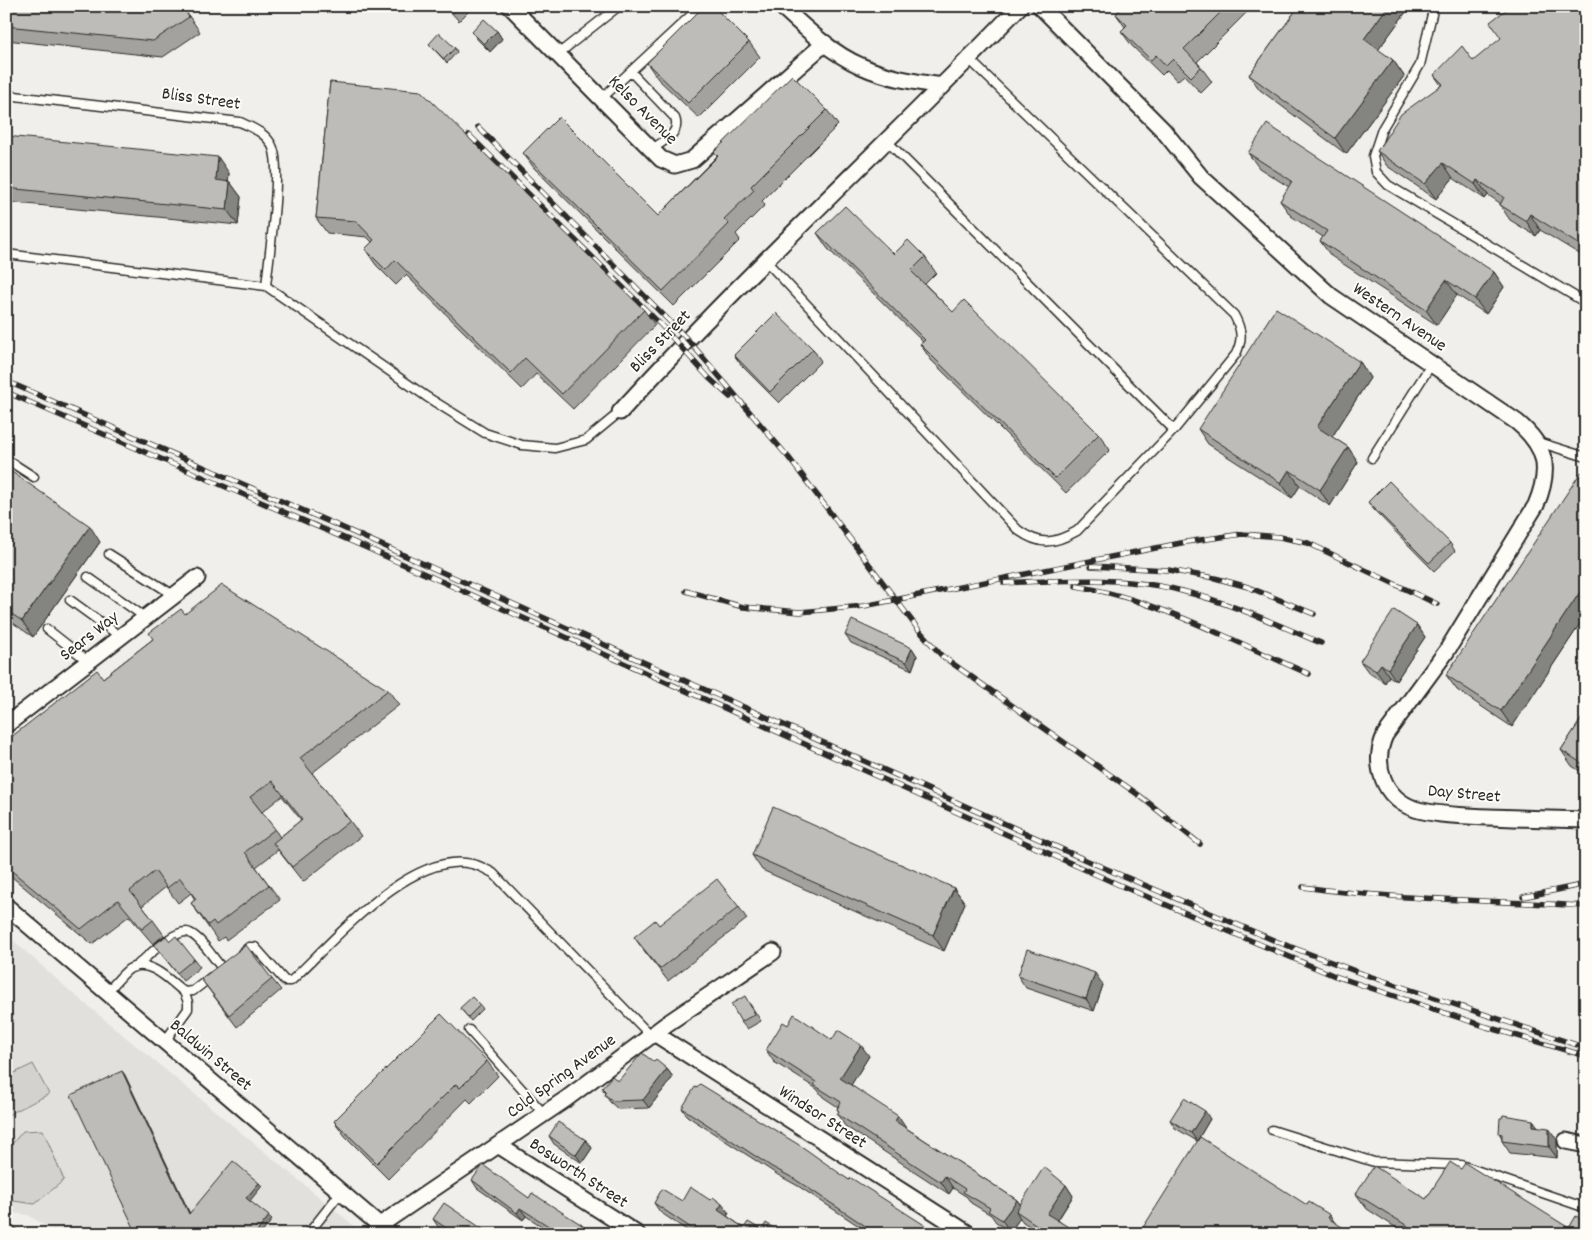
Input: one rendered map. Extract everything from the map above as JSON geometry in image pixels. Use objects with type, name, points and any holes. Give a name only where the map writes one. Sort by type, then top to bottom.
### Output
[{"type":"street","name":"Kelso Avenue","points":[[510,6],[661,159],[674,165],[692,160],[825,43]]},
{"type":"street","points":[[781,6],[825,43],[849,60],[871,70],[902,79],[943,86]]},
{"type":"street","name":"Bliss Street","points":[[620,412],[766,261],[886,140],[943,86],[1020,6]]},
{"type":"street","name":"Western Avenue","points":[[1040,6],[1163,130],[1201,177],[1264,237],[1331,296],[1432,362],[1517,422],[1537,442],[1543,458],[1545,473],[1536,505],[1446,652],[1411,699]]},
{"type":"street","name":"Sears Way","points":[[6,725],[197,578]]},
{"type":"street","name":"Day Street","points":[[1411,699],[1385,735],[1378,757],[1380,772],[1387,787],[1405,804],[1415,809],[1452,815],[1586,820]]},
{"type":"street","name":"Baldwin Street","points":[[6,906],[340,1192],[381,1231]]},
{"type":"street","name":"Cold Spring Avenue","points":[[381,1231],[652,1034],[773,952]]},
{"type":"street","name":"Windsor Street","points":[[652,1034],[968,1234]]},
{"type":"street","points":[[1566,1141],[1586,1145]]},
{"type":"street","name":"Bosworth Street","points":[[498,1145],[637,1234]]},
{"type":"lane","points":[[558,54],[619,6]]},
{"type":"lane","points":[[602,98],[701,6]]},
{"type":"lane","points":[[1434,6],[1420,65],[1382,129],[1373,156],[1376,172],[1388,185],[1586,304]]},
{"type":"lane","points":[[766,261],[1018,530],[1031,540],[1050,542],[1065,538],[1077,531],[1174,430],[1236,354],[1241,343],[1241,329],[1234,315],[969,59]]},
{"type":"lane","points":[[631,72],[675,118],[678,125],[676,131],[652,149]]},
{"type":"lane","name":"Bliss Street","points":[[6,94],[240,122],[259,130],[273,147],[276,170],[266,286]]},
{"type":"lane","points":[[886,140],[1174,430]]},
{"type":"lane","name":"Bliss Street","points":[[6,254],[266,286],[427,397],[485,433],[522,445],[555,448],[586,440],[620,412]]},
{"type":"lane","points":[[1372,458],[1432,362]]},
{"type":"lane","points":[[1537,442],[1586,457]]},
{"type":"lane","points":[[6,459],[34,477]]},
{"type":"lane","points":[[109,554],[175,596]]},
{"type":"lane","points":[[88,578],[146,618]]},
{"type":"lane","points":[[70,600],[121,637]]},
{"type":"lane","points":[[47,629],[89,662]]},
{"type":"lane","points":[[184,992],[193,991],[249,947],[255,947],[285,981],[291,981],[393,887],[416,874],[450,863],[473,864],[493,873],[652,1034]]},
{"type":"lane","points":[[107,992],[128,970],[135,967],[174,935],[182,931],[192,934],[222,968]]},
{"type":"lane","points":[[135,967],[150,967],[184,992],[188,1002],[188,1009],[165,1041]]},
{"type":"lane","points":[[469,1030],[544,1114]]},
{"type":"lane","points":[[1272,1130],[1374,1162],[1461,1165],[1586,1208]]},
{"type":"lane","points":[[308,1234],[340,1192]]},
{"type":"shaded area","points":[[6,934],[70,991],[353,1225],[347,1234],[57,1234],[28,1215],[6,1212]]},
{"type":"shaded area","points":[[33,1064],[49,1094],[6,1116],[6,1077]]},
{"type":"shaded area","points":[[43,1130],[64,1180],[35,1204],[6,1200],[6,1151],[23,1131]]},
{"type":"building","points":[[6,6],[182,6],[189,17],[153,41],[6,26]]},
{"type":"building","points":[[447,6],[460,6],[454,13]]},
{"type":"building","points":[[704,6],[713,6],[749,42],[688,103],[647,63]]},
{"type":"building","points":[[1123,6],[1227,6],[1184,49],[1201,67],[1191,77],[1173,59],[1166,66],[1156,55],[1151,60],[1121,31],[1127,25],[1116,14]]},
{"type":"building","points":[[1299,6],[1388,6],[1364,39],[1393,60],[1335,138],[1249,75]]},
{"type":"building","points":[[1511,6],[1586,6],[1586,249],[1530,214],[1526,221],[1500,205],[1504,197],[1477,180],[1475,184],[1443,163],[1425,184],[1377,151],[1401,114],[1443,84],[1434,75],[1462,46],[1473,61],[1501,38],[1490,22]]},
{"type":"building","points":[[484,19],[497,31],[484,44],[472,32]]},
{"type":"building","points":[[439,33],[455,48],[444,59],[429,44]]},
{"type":"building","points":[[792,75],[827,110],[751,186],[754,190],[724,219],[729,224],[663,291],[523,153],[559,117],[658,216],[718,156],[714,152]]},
{"type":"building","points":[[330,82],[421,91],[644,310],[562,394],[525,358],[511,373],[395,260],[386,270],[365,249],[374,240],[356,221],[316,218]]},
{"type":"building","points":[[1267,124],[1494,272],[1475,299],[1446,280],[1426,310],[1320,241],[1327,231],[1280,201],[1292,181],[1248,153]]},
{"type":"building","points":[[6,136],[218,157],[216,180],[230,182],[227,210],[6,188]]},
{"type":"building","points":[[845,206],[894,254],[908,240],[925,257],[911,271],[953,312],[964,300],[1099,434],[1055,478],[920,344],[925,340],[817,233]]},
{"type":"building","points":[[1276,308],[1360,362],[1317,427],[1348,447],[1320,490],[1289,470],[1281,483],[1198,429]]},
{"type":"building","points":[[776,313],[813,349],[770,392],[734,355]]},
{"type":"building","points":[[6,468],[90,526],[22,621],[6,610]]},
{"type":"building","points":[[1581,472],[1586,475],[1586,583],[1501,711],[1446,675]]},
{"type":"building","points":[[1389,481],[1450,543],[1429,563],[1368,502]]},
{"type":"building","points":[[222,585],[388,690],[300,758],[350,821],[292,867],[273,843],[302,819],[272,781],[250,797],[275,829],[245,852],[269,885],[216,925],[213,921],[208,925],[191,903],[196,899],[180,878],[167,888],[155,871],[130,891],[153,920],[142,929],[118,900],[81,929],[6,866],[6,741],[97,670],[103,678],[153,639],[149,633],[181,609],[185,614]]},
{"type":"building","points":[[1394,610],[1417,625],[1388,669],[1381,664],[1376,671],[1360,661]]},
{"type":"building","points":[[852,620],[912,648],[906,662],[845,635]]},
{"type":"building","points":[[1586,712],[1586,766],[1561,750]]},
{"type":"building","points":[[773,807],[954,888],[933,935],[752,855]]},
{"type":"building","points":[[717,879],[739,907],[660,969],[634,937],[655,920],[659,925]]},
{"type":"building","points":[[166,936],[170,941],[176,936],[194,959],[177,973],[154,945]]},
{"type":"building","points":[[246,945],[272,979],[229,1015],[201,979]]},
{"type":"building","points":[[1027,949],[1095,973],[1086,999],[1018,976]]},
{"type":"building","points":[[745,996],[755,1014],[741,1022],[731,1004]]},
{"type":"building","points":[[472,997],[480,1005],[468,1017],[460,1008]]},
{"type":"building","points":[[441,1014],[487,1061],[460,1088],[456,1084],[377,1163],[334,1121]]},
{"type":"building","points":[[794,1014],[832,1040],[838,1030],[861,1045],[840,1078],[898,1116],[895,1121],[1017,1200],[1002,1220],[988,1211],[990,1208],[963,1192],[965,1189],[945,1176],[941,1182],[837,1114],[839,1111],[837,1109],[841,1102],[814,1085],[816,1082],[766,1050],[783,1022],[788,1025]]},
{"type":"building","points":[[642,1053],[654,1062],[656,1060],[667,1069],[643,1100],[613,1101],[604,1094],[606,1092],[602,1088],[612,1076],[618,1081]]},
{"type":"building","points":[[122,1071],[189,1214],[233,1161],[259,1183],[246,1198],[269,1216],[255,1234],[137,1234],[71,1095]]},
{"type":"building","points":[[700,1084],[804,1148],[849,1180],[851,1178],[926,1226],[921,1234],[894,1234],[887,1229],[884,1234],[863,1234],[867,1227],[682,1108],[695,1087],[697,1088]]},
{"type":"building","points":[[1184,1098],[1205,1111],[1191,1133],[1170,1120]]},
{"type":"building","points":[[1503,1115],[1533,1120],[1533,1126],[1549,1128],[1549,1147],[1502,1141],[1502,1134],[1499,1133],[1500,1118]]},
{"type":"building","points":[[558,1122],[586,1140],[576,1155],[549,1136]]},
{"type":"building","points":[[1200,1137],[1307,1205],[1309,1202],[1330,1215],[1328,1218],[1353,1234],[1139,1234]]},
{"type":"building","points":[[1450,1162],[1461,1169],[1465,1163],[1569,1228],[1576,1216],[1581,1219],[1585,1212],[1586,1234],[1412,1234],[1414,1230],[1356,1194],[1374,1166],[1426,1199]]},
{"type":"building","points":[[483,1165],[529,1198],[532,1193],[582,1225],[577,1234],[557,1234],[558,1232],[520,1208],[517,1213],[472,1180]]},
{"type":"building","points":[[1044,1167],[1066,1185],[1047,1214],[1070,1228],[1067,1232],[1070,1234],[1050,1234],[1016,1211]]},
{"type":"building","points":[[690,1187],[710,1200],[713,1197],[722,1204],[718,1210],[744,1228],[748,1222],[762,1230],[766,1223],[783,1234],[727,1234],[718,1228],[714,1234],[700,1234],[654,1203],[662,1189],[682,1201]]},
{"type":"building","points":[[444,1203],[490,1234],[455,1234],[433,1219]]},
{"type":"railway","points":[[478,127],[689,341],[789,458],[918,629],[942,656],[1140,796],[1200,844]]},
{"type":"railway","points":[[469,135],[660,324],[709,378],[730,397]]},
{"type":"railway","points":[[6,381],[341,527],[1088,861],[1278,942],[1363,974],[1586,1048]]},
{"type":"railway","points":[[6,392],[367,548],[1124,887],[1335,976],[1487,1027],[1586,1056]]},
{"type":"railway","points":[[686,591],[743,607],[800,612],[864,606],[1186,542],[1242,534],[1280,537],[1308,543],[1437,604]]},
{"type":"railway","points":[[1091,566],[1168,570],[1215,578],[1248,587],[1314,614]]},
{"type":"railway","points":[[1004,583],[1094,580],[1160,586],[1200,596],[1236,608],[1321,643]]},
{"type":"railway","points":[[1076,586],[1106,592],[1165,611],[1309,674]]},
{"type":"railway","points":[[1523,897],[1586,884]]},
{"type":"railway","points":[[1303,887],[1372,895],[1582,906]]}]
